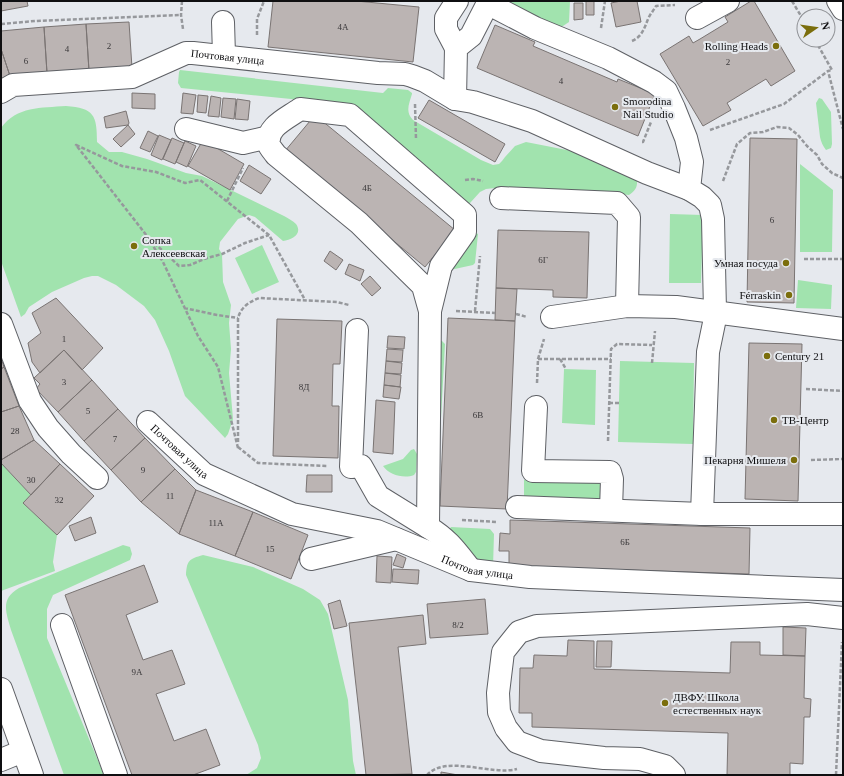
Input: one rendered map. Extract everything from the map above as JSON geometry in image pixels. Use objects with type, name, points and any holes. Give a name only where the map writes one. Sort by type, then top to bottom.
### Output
[{"type":"street","points":[[697,18],[728,1]]},
{"type":"street","points":[[838,1],[843,9]]},
{"type":"street","points":[[457,2],[446,18],[446,29],[456,48],[449,96],[532,121],[647,173],[689,189],[702,197],[710,205],[712,219],[715,312],[708,352],[702,514]]},
{"type":"street","points":[[456,48],[471,36],[488,2],[535,28],[615,61],[654,82],[666,92],[686,138],[692,162],[689,189]]},
{"type":"street","points":[[223,22],[224,55]]},
{"type":"street","name":"Почтовая улица","points":[[1,92],[13,85],[132,77],[186,53],[193,53],[224,55],[378,73],[405,74],[425,81],[449,96]]},
{"type":"street","points":[[291,74],[372,82],[378,73]]},
{"type":"street","points":[[428,527],[430,312],[441,266],[465,232],[465,215],[350,115],[300,109],[272,129],[269,137],[270,146],[276,155],[359,223],[423,286],[430,312]]},
{"type":"street","points":[[186,129],[243,142],[269,137]]},
{"type":"street","points":[[501,198],[617,203],[629,217],[627,306]]},
{"type":"street","points":[[552,317],[627,306],[676,307],[843,329]]},
{"type":"street","points":[[1,324],[30,401],[48,428],[71,454],[97,478]]},
{"type":"street","points":[[357,330],[354,472],[378,496],[440,534],[449,542],[471,570]]},
{"type":"street","points":[[536,407],[533,471],[610,472],[612,479],[612,510]]},
{"type":"street","name":"Почтовая улица","points":[[148,422],[204,474],[292,514],[377,531],[471,570],[530,577],[843,590]]},
{"type":"street","points":[[517,507],[702,514],[843,514]]},
{"type":"street","points":[[312,559],[396,539]]},
{"type":"street","points":[[674,775],[665,766],[640,759],[604,758],[541,752],[518,742],[506,728],[500,712],[498,693],[503,652],[519,632],[537,626],[807,614],[843,618]]},
{"type":"street","points":[[62,625],[116,775]]},
{"type":"street","points":[[1,689],[32,775]]},
{"type":"street","points":[[1,760],[24,751]]},
{"type":"path","points":[[257,19],[264,1]]},
{"type":"path","points":[[615,61],[624,45],[637,39],[643,33],[649,16],[656,6],[677,5]]},
{"type":"path","points":[[1,24],[35,21],[181,15]]},
{"type":"path","points":[[686,138],[784,104],[828,71],[832,70],[820,48]]},
{"type":"path","points":[[828,71],[843,129]]},
{"type":"path","points":[[415,172],[416,128],[414,111],[415,101],[418,94],[449,96]]},
{"type":"path","points":[[726,174],[737,144],[750,133],[764,132],[777,127],[789,128],[818,155],[822,164],[832,173],[843,178]]},
{"type":"path","points":[[305,300],[269,235],[200,180],[185,183],[156,172],[122,166],[76,145],[147,236],[164,262],[198,336],[218,367],[238,448],[258,463],[354,472]]},
{"type":"path","points":[[147,236],[178,266],[190,265],[269,235]]},
{"type":"path","points":[[481,249],[475,311],[481,313],[495,313]]},
{"type":"path","points":[[804,259],[843,259]]},
{"type":"path","points":[[238,448],[238,318],[239,312],[248,303],[259,298],[337,302],[348,305],[355,312],[358,318],[357,330]]},
{"type":"path","points":[[184,308],[238,318]]},
{"type":"path","points":[[536,407],[538,359],[552,317]]},
{"type":"path","points":[[608,441],[611,349],[617,344],[652,345]]},
{"type":"path","points":[[538,359],[611,359]]},
{"type":"path","points":[[560,359],[566,369]]},
{"type":"path","points":[[806,389],[843,391]]},
{"type":"path","points":[[610,403],[619,403]]},
{"type":"path","points":[[811,460],[843,460]]},
{"type":"path","points":[[454,520],[501,522],[517,507]]},
{"type":"path","points":[[836,775],[843,618]]},
{"type":"path","points":[[426,775],[438,768],[452,767],[498,771],[514,770],[526,766],[541,752]]},
{"type":"green space","points":[[497,1],[570,1],[569,22],[563,26],[546,29]]},
{"type":"green space","points":[[180,70],[383,93],[388,88],[408,90],[412,93],[408,111],[413,120],[481,160],[493,165],[499,164],[515,146],[526,142],[577,152],[636,174],[637,186],[629,195],[599,192],[495,188],[486,189],[480,192],[470,203],[463,203],[325,104],[291,99],[181,88],[178,83]]},
{"type":"green space","points":[[819,98],[822,99],[831,112],[832,144],[831,148],[826,150],[820,137],[816,103]]},
{"type":"green space","points":[[66,106],[83,109],[92,115],[95,119],[97,142],[109,152],[122,152],[186,173],[202,176],[286,217],[295,223],[298,228],[296,236],[283,241],[255,217],[249,215],[238,219],[220,242],[219,249],[222,254],[223,282],[231,305],[229,323],[231,349],[229,373],[233,419],[228,434],[225,438],[185,396],[169,351],[155,320],[144,306],[116,285],[98,276],[84,278],[52,292],[29,307],[25,314],[21,317],[1,261],[1,128],[7,121],[22,112],[39,108]]},
{"type":"green space","points":[[800,164],[833,190],[832,252],[800,252]]},
{"type":"green space","points":[[670,214],[703,215],[701,283],[669,283]]},
{"type":"green space","points":[[473,234],[478,234],[475,263],[473,265],[450,270]]},
{"type":"green space","points":[[262,245],[279,282],[252,294],[235,258]]},
{"type":"green space","points":[[798,280],[832,285],[831,309],[796,308]]},
{"type":"green space","points":[[437,340],[442,341],[445,344],[439,456]]},
{"type":"green space","points":[[620,361],[694,363],[693,444],[618,442]]},
{"type":"green space","points":[[564,369],[596,370],[595,425],[562,423]]},
{"type":"green space","points":[[414,449],[417,454],[416,472],[414,475],[406,477],[393,474],[383,466],[403,459],[411,450]]},
{"type":"green space","points":[[1,463],[31,495],[24,504],[57,535],[53,562],[55,571],[1,591]]},
{"type":"green space","points":[[530,478],[601,480],[605,499],[528,500],[524,496],[524,480]]},
{"type":"green space","points":[[451,527],[490,529],[494,534],[493,567],[473,568],[449,530]]},
{"type":"green space","points":[[123,545],[130,547],[132,554],[130,560],[53,595],[47,609],[47,638],[104,775],[64,775],[11,630],[6,612],[7,601],[13,592],[19,588]]},
{"type":"green space","points":[[203,555],[253,567],[303,589],[320,600],[328,614],[348,700],[353,761],[356,775],[246,775],[257,768],[261,758],[258,745],[186,575],[188,563],[192,559]]},
{"type":"building","points":[[1,1],[27,1],[28,6],[1,11]]},
{"type":"building","points":[[273,1],[356,1],[419,7],[413,62],[268,47]]},
{"type":"building","points":[[586,1],[594,1],[594,15],[586,15]]},
{"type":"building","points":[[621,1],[637,1],[641,22],[616,27],[611,3]]},
{"type":"building","points":[[751,1],[754,1],[795,71],[771,86],[766,79],[727,103],[731,110],[703,126],[660,54],[689,36],[693,43],[700,39],[728,22],[725,17]]},
{"type":"building","points":[[574,3],[583,3],[583,19],[574,20]]},
{"type":"building","points":[[129,22],[132,68],[89,71],[86,24]]},
{"type":"building","points":[[86,24],[89,71],[47,73],[44,27]]},
{"type":"building","points":[[495,25],[535,42],[533,46],[617,82],[618,79],[655,94],[638,136],[477,68]]},
{"type":"building","points":[[44,27],[47,73],[10,76],[1,49],[1,31]]},
{"type":"building","points":[[1,49],[10,76],[1,81]]},
{"type":"building","points":[[132,93],[155,94],[155,109],[132,108]]},
{"type":"building","points":[[183,93],[196,95],[193,114],[181,113]]},
{"type":"building","points":[[198,95],[208,96],[206,113],[197,112]]},
{"type":"building","points":[[211,96],[221,98],[219,117],[208,116]]},
{"type":"building","points":[[223,98],[236,99],[234,119],[221,117]]},
{"type":"building","points":[[237,99],[250,101],[248,120],[235,119]]},
{"type":"building","points":[[429,100],[505,144],[495,162],[418,118]]},
{"type":"building","points":[[126,111],[129,123],[128,125],[106,128],[104,117]]},
{"type":"building","points":[[315,115],[455,230],[425,267],[285,151]]},
{"type":"building","points":[[128,125],[135,134],[121,147],[113,139]]},
{"type":"building","points":[[148,131],[158,136],[150,152],[140,148]]},
{"type":"building","points":[[159,135],[171,140],[162,160],[151,155]]},
{"type":"building","points":[[172,138],[184,143],[175,164],[163,159]]},
{"type":"building","points":[[750,138],[797,139],[794,303],[747,302]]},
{"type":"building","points":[[203,140],[244,164],[230,190],[188,166]]},
{"type":"building","points":[[185,141],[196,146],[187,167],[176,162]]},
{"type":"building","points":[[249,165],[271,179],[261,194],[240,181]]},
{"type":"building","points":[[498,230],[589,232],[587,298],[553,297],[553,290],[496,288]]},
{"type":"building","points":[[330,251],[343,260],[336,270],[324,261]]},
{"type":"building","points":[[349,264],[364,270],[360,281],[345,274]]},
{"type":"building","points":[[370,276],[381,288],[372,296],[361,284]]},
{"type":"building","points":[[496,288],[517,289],[515,321],[495,320]]},
{"type":"building","points":[[56,298],[103,348],[82,370],[64,350],[40,373],[32,362],[28,343],[41,333],[32,313]]},
{"type":"building","points":[[448,318],[515,321],[507,509],[440,506]]},
{"type":"building","points":[[277,319],[342,321],[340,364],[333,364],[332,406],[339,406],[338,458],[273,456]]},
{"type":"building","points":[[388,336],[405,337],[404,349],[387,348]]},
{"type":"building","name":"ТВ-Центр","points":[[749,343],[802,344],[798,501],[745,499]]},
{"type":"building","points":[[387,349],[403,350],[402,362],[386,361]]},
{"type":"building","points":[[64,350],[92,380],[58,412],[36,389],[40,384],[34,378]]},
{"type":"building","points":[[1,358],[4,367],[1,369]]},
{"type":"building","points":[[386,361],[402,363],[401,374],[385,373]]},
{"type":"building","points":[[4,367],[19,406],[1,412],[1,369]]},
{"type":"building","points":[[385,373],[401,375],[400,387],[384,385]]},
{"type":"building","points":[[92,380],[118,409],[84,441],[58,412]]},
{"type":"building","points":[[384,385],[401,387],[399,399],[383,397]]},
{"type":"building","points":[[376,400],[395,402],[393,454],[373,452]]},
{"type":"building","points":[[19,406],[34,440],[1,460],[1,412]]},
{"type":"building","points":[[118,409],[145,438],[111,470],[84,441]]},
{"type":"building","points":[[145,438],[175,469],[141,502],[111,470]]},
{"type":"building","points":[[34,440],[60,464],[31,495],[1,463],[1,460]]},
{"type":"building","points":[[60,464],[94,496],[57,535],[23,503]]},
{"type":"building","points":[[175,469],[196,490],[179,534],[141,502]]},
{"type":"building","points":[[307,475],[332,475],[332,492],[306,492]]},
{"type":"building","points":[[196,490],[253,512],[235,556],[179,534]]},
{"type":"building","points":[[253,512],[308,535],[291,579],[235,556]]},
{"type":"building","points":[[91,517],[96,533],[75,541],[69,526]]},
{"type":"building","points":[[510,520],[750,528],[749,574],[509,566],[509,551],[499,551],[500,533],[510,534]]},
{"type":"building","points":[[397,554],[406,558],[403,568],[393,565]]},
{"type":"building","points":[[377,556],[392,557],[391,583],[376,582]]},
{"type":"building","points":[[144,565],[158,602],[126,615],[143,660],[172,650],[185,684],[156,694],[174,741],[206,729],[220,765],[193,775],[132,775],[65,595]]},
{"type":"building","points":[[393,569],[419,570],[418,584],[392,582]]},
{"type":"building","points":[[485,599],[488,634],[430,638],[427,604]]},
{"type":"building","points":[[340,600],[347,626],[334,629],[328,604]]},
{"type":"building","points":[[423,615],[426,644],[398,647],[412,774],[366,775],[349,623]]},
{"type":"building","points":[[783,627],[806,628],[805,656],[783,655]]},
{"type":"building","name":"ДВФУ. Школа естественных наук","points":[[568,640],[594,641],[594,669],[730,673],[731,642],[760,642],[760,655],[805,656],[804,698],[811,699],[810,717],[804,717],[803,764],[790,763],[790,775],[727,775],[728,733],[532,727],[532,713],[519,713],[520,668],[533,668],[534,655],[567,656]]},
{"type":"building","points":[[597,641],[612,641],[611,667],[596,667]]},
{"type":"building","points":[[441,772],[458,775],[441,775]]},
{"type":"place","name":"Rolling Heads","points":[[776,46]]},
{"type":"place","name":"Smorodina Nail Studio","points":[[615,107]]},
{"type":"place","name":"Сопка Алексеевская","points":[[134,246]]},
{"type":"place","name":"Умная посуда","points":[[786,263]]},
{"type":"place","name":"Férraskin","points":[[789,295]]},
{"type":"place","name":"Century 21","points":[[767,356]]},
{"type":"place","name":"ТВ-Центр","points":[[774,420]]},
{"type":"place","name":"Пекарня Мишеля","points":[[794,460]]},
{"type":"place","name":"ДВФУ. Школа естественных наук","points":[[665,703]]}]
